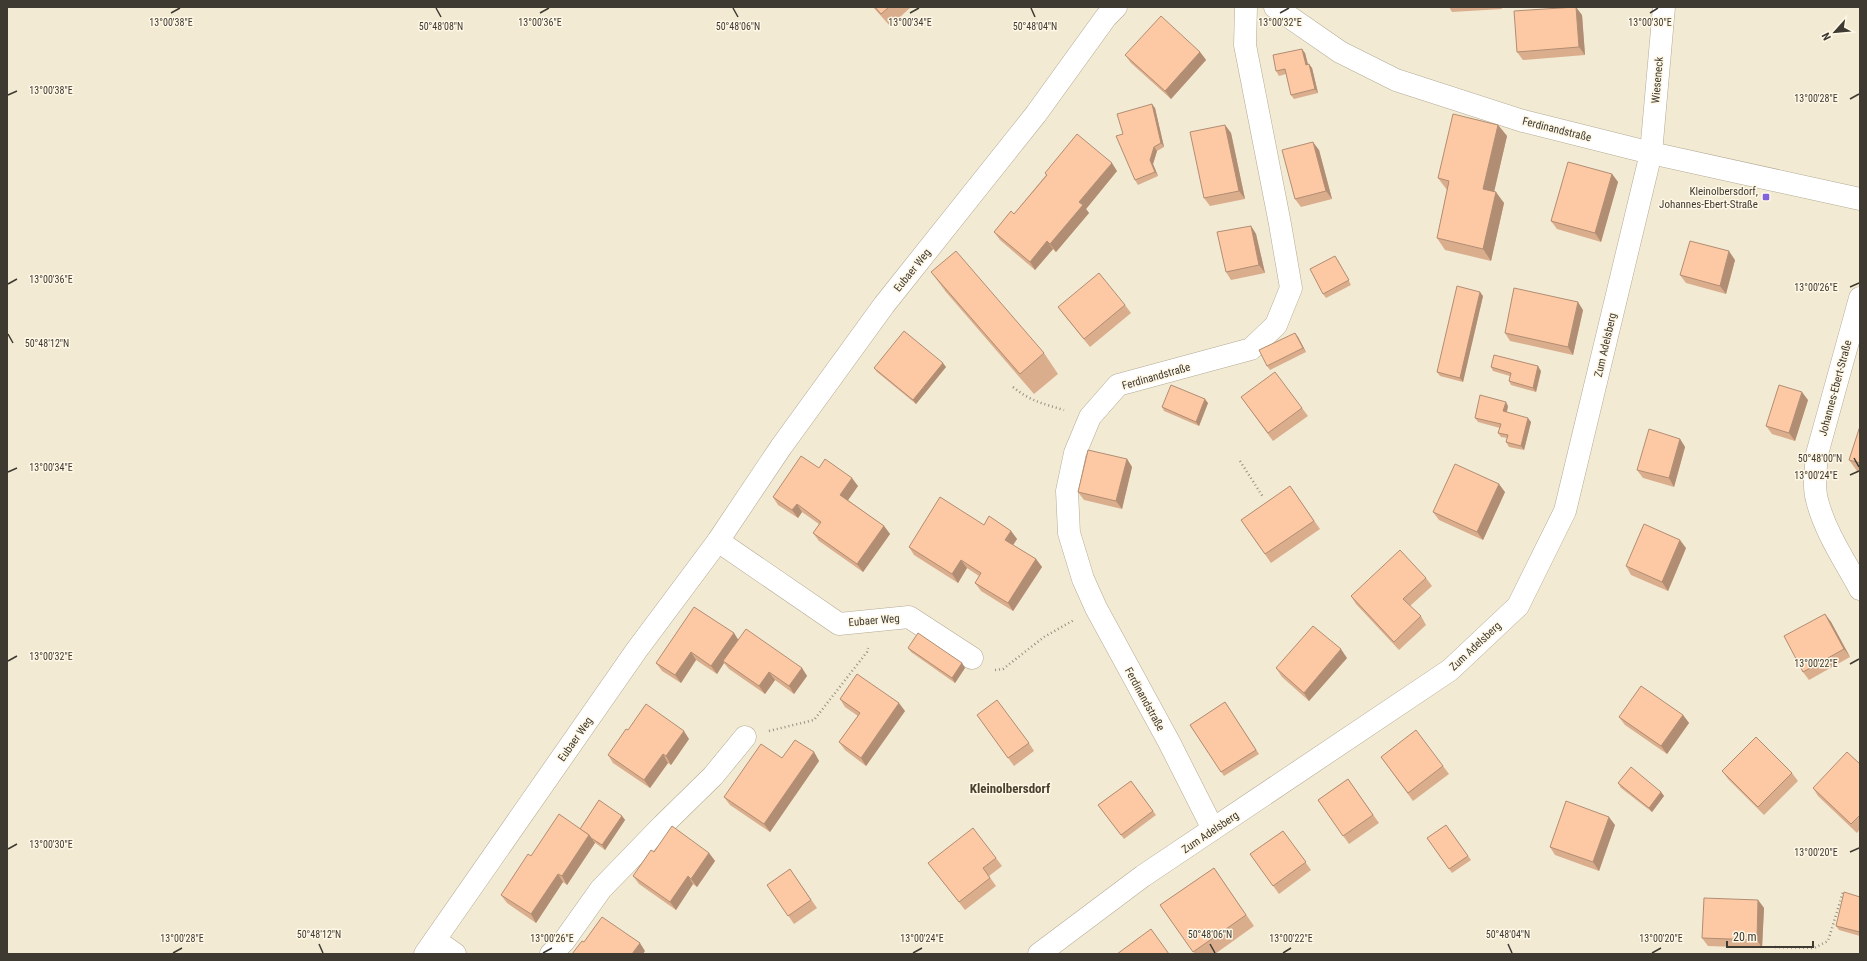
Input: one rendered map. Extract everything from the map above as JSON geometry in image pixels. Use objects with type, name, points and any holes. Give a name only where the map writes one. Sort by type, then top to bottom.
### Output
[{"type":"street","name":"Eubaer Weg","points":[[456,954],[430,947],[636,651],[718,541],[780,447],[884,305],[1036,114],[1106,17],[1116,7]]},
{"type":"street","name":"Ferdinandstraße","points":[[1213,829],[1169,742],[1096,608],[1083,579],[1069,533],[1067,491],[1075,453],[1090,417],[1118,385],[1251,349],[1276,325],[1291,288],[1245,45],[1246,7]]},
{"type":"street","name":"Ferdinandstraße","points":[[1275,7],[1340,52],[1396,80],[1523,121],[1651,153],[1860,199]]},
{"type":"street","name":"Wieseneck","points":[[1651,153],[1664,7]]},
{"type":"street","name":"Zum Adelsberg","points":[[1039,954],[1143,876],[1450,670],[1518,606],[1565,511],[1651,153]]},
{"type":"street","name":"Johannes-Ebert-Straße","points":[[1860,298],[1817,454],[1815,478],[1816,499],[1825,525],[1860,590]]},
{"type":"street","name":"Eubaer Weg","points":[[718,541],[839,624],[909,617],[972,658]]},
{"type":"street","points":[[551,954],[564,941],[601,890],[662,825],[713,776],[745,737]]},
{"type":"path","points":[[1013,387],[1024,397],[1034,401],[1090,417]]},
{"type":"path","points":[[1240,461],[1263,497]]},
{"type":"path","points":[[1003,669],[1044,637],[1096,608]]},
{"type":"path","points":[[745,737],[814,720],[867,652]]},
{"type":"path","points":[[1775,947],[1814,948],[1828,941],[1843,892]]},
{"type":"building","points":[[875,7],[889,7],[881,14]]},
{"type":"building","points":[[1576,7],[1579,47],[1517,52],[1514,11]]},
{"type":"building","points":[[1161,16],[1200,52],[1165,91],[1125,55]]},
{"type":"building","points":[[1302,49],[1306,65],[1309,64],[1315,89],[1291,95],[1285,69],[1276,71],[1273,55]]},
{"type":"building","points":[[1152,104],[1161,143],[1154,147],[1150,160],[1155,172],[1135,180],[1116,136],[1123,134],[1117,114]]},
{"type":"building","points":[[1453,114],[1498,125],[1483,189],[1496,192],[1483,249],[1437,238],[1449,181],[1438,178]]},
{"type":"building","points":[[1225,125],[1239,191],[1204,198],[1190,132]]},
{"type":"building","points":[[1077,134],[1112,163],[1079,202],[1083,205],[1050,244],[1047,241],[1030,262],[994,232],[1011,211],[1014,214],[1047,175],[1045,173]]},
{"type":"building","points":[[1313,142],[1326,191],[1295,199],[1282,150]]},
{"type":"building","points":[[1568,162],[1612,174],[1595,233],[1551,221]]},
{"type":"building","points":[[1251,226],[1259,265],[1226,272],[1217,232]]},
{"type":"building","points":[[1690,241],[1729,251],[1720,286],[1680,275]]},
{"type":"building","points":[[956,251],[1044,353],[1020,374],[931,272]]},
{"type":"building","points":[[1335,256],[1349,280],[1323,294],[1310,269]]},
{"type":"building","points":[[1099,273],[1125,305],[1084,339],[1058,307]]},
{"type":"building","points":[[1457,286],[1480,292],[1460,378],[1437,372]]},
{"type":"building","points":[[1514,288],[1578,302],[1568,347],[1505,333]]},
{"type":"building","points":[[904,331],[943,363],[913,400],[874,368]]},
{"type":"building","points":[[1295,333],[1303,348],[1267,366],[1259,350]]},
{"type":"building","points":[[1494,355],[1538,366],[1533,388],[1509,381],[1511,373],[1491,367]]},
{"type":"building","points":[[1275,372],[1302,408],[1268,433],[1241,397]]},
{"type":"building","points":[[1171,385],[1205,399],[1196,422],[1162,407]]},
{"type":"building","points":[[1779,385],[1802,392],[1789,433],[1766,426]]},
{"type":"building","points":[[1480,395],[1506,402],[1503,411],[1528,418],[1521,446],[1506,442],[1508,435],[1498,433],[1501,424],[1475,418]]},
{"type":"building","points":[[1860,426],[1860,463],[1849,460]]},
{"type":"building","points":[[1649,429],[1680,439],[1669,478],[1637,470]]},
{"type":"building","points":[[1088,450],[1127,459],[1116,501],[1078,492]]},
{"type":"building","points":[[801,456],[819,468],[825,459],[852,478],[840,495],[884,526],[857,564],[813,533],[821,522],[797,504],[792,510],[773,497]]},
{"type":"building","points":[[1455,464],[1499,484],[1477,532],[1433,512]]},
{"type":"building","points":[[1290,486],[1314,521],[1265,554],[1241,520]]},
{"type":"building","points":[[940,497],[984,525],[989,516],[1011,531],[1005,540],[1036,559],[1008,603],[975,583],[981,573],[961,560],[952,574],[909,547]]},
{"type":"building","points":[[1644,524],[1680,540],[1662,582],[1626,566]]},
{"type":"building","points":[[1400,550],[1426,578],[1403,599],[1421,616],[1394,642],[1351,596]]},
{"type":"building","points":[[694,607],[734,633],[711,666],[691,652],[675,675],[656,663]]},
{"type":"building","points":[[1825,614],[1844,649],[1803,672],[1784,636]]},
{"type":"building","points":[[1313,626],[1341,649],[1304,693],[1276,668]]},
{"type":"building","points":[[746,629],[802,668],[789,686],[769,672],[759,686],[723,661]]},
{"type":"building","points":[[918,633],[962,663],[952,678],[908,648]]},
{"type":"building","points":[[857,674],[899,703],[861,758],[839,742],[860,713],[840,699]]},
{"type":"building","points":[[1641,686],[1683,715],[1661,746],[1619,717]]},
{"type":"building","points":[[997,700],[1029,743],[1008,758],[977,715]]},
{"type":"building","points":[[1225,702],[1256,750],[1221,772],[1190,725]]},
{"type":"building","points":[[646,704],[684,731],[666,756],[663,754],[644,780],[608,755]]},
{"type":"building","points":[[1416,730],[1443,766],[1408,793],[1381,757]]},
{"type":"building","points":[[1756,737],[1792,773],[1758,807],[1722,771]]},
{"type":"building","points":[[795,740],[814,752],[764,824],[724,797],[761,744],[782,758]]},
{"type":"building","points":[[1847,752],[1860,764],[1860,815],[1851,824],[1813,788]]},
{"type":"building","points":[[1631,767],[1661,792],[1649,808],[1618,783]]},
{"type":"building","points":[[1348,779],[1373,815],[1343,836],[1318,800]]},
{"type":"building","points":[[1131,781],[1153,811],[1121,835],[1098,805]]},
{"type":"building","points":[[599,800],[622,816],[602,845],[580,829]]},
{"type":"building","points":[[1566,801],[1609,817],[1593,862],[1550,847]]},
{"type":"building","points":[[559,814],[589,835],[562,876],[558,874],[531,914],[501,895],[528,854],[531,856]]},
{"type":"building","points":[[1446,825],[1468,856],[1449,869],[1427,838]]},
{"type":"building","points":[[672,826],[709,853],[691,879],[688,876],[670,902],[633,876],[651,850],[654,852]]},
{"type":"building","points":[[973,828],[996,858],[983,868],[990,878],[959,902],[928,863]]},
{"type":"building","points":[[1283,831],[1306,862],[1273,886],[1250,854]]},
{"type":"building","points":[[1214,868],[1246,915],[1193,952],[1160,905]]},
{"type":"building","points":[[790,869],[811,900],[788,916],[767,885]]},
{"type":"building","points":[[1844,892],[1860,897],[1860,932],[1836,926]]},
{"type":"building","points":[[1704,898],[1758,900],[1757,940],[1702,938]]},
{"type":"building","points":[[602,917],[640,943],[632,954],[572,954],[582,941],[584,942]]},
{"type":"building","points":[[1151,929],[1169,954],[1117,954]]},
{"type":"place","name":"Kleinolbersdorf, Johannes-Ebert-Straße","points":[[1766,197]]},
{"type":"district","name":"Kleinolbersdorf","points":[[1010,788]]}]
